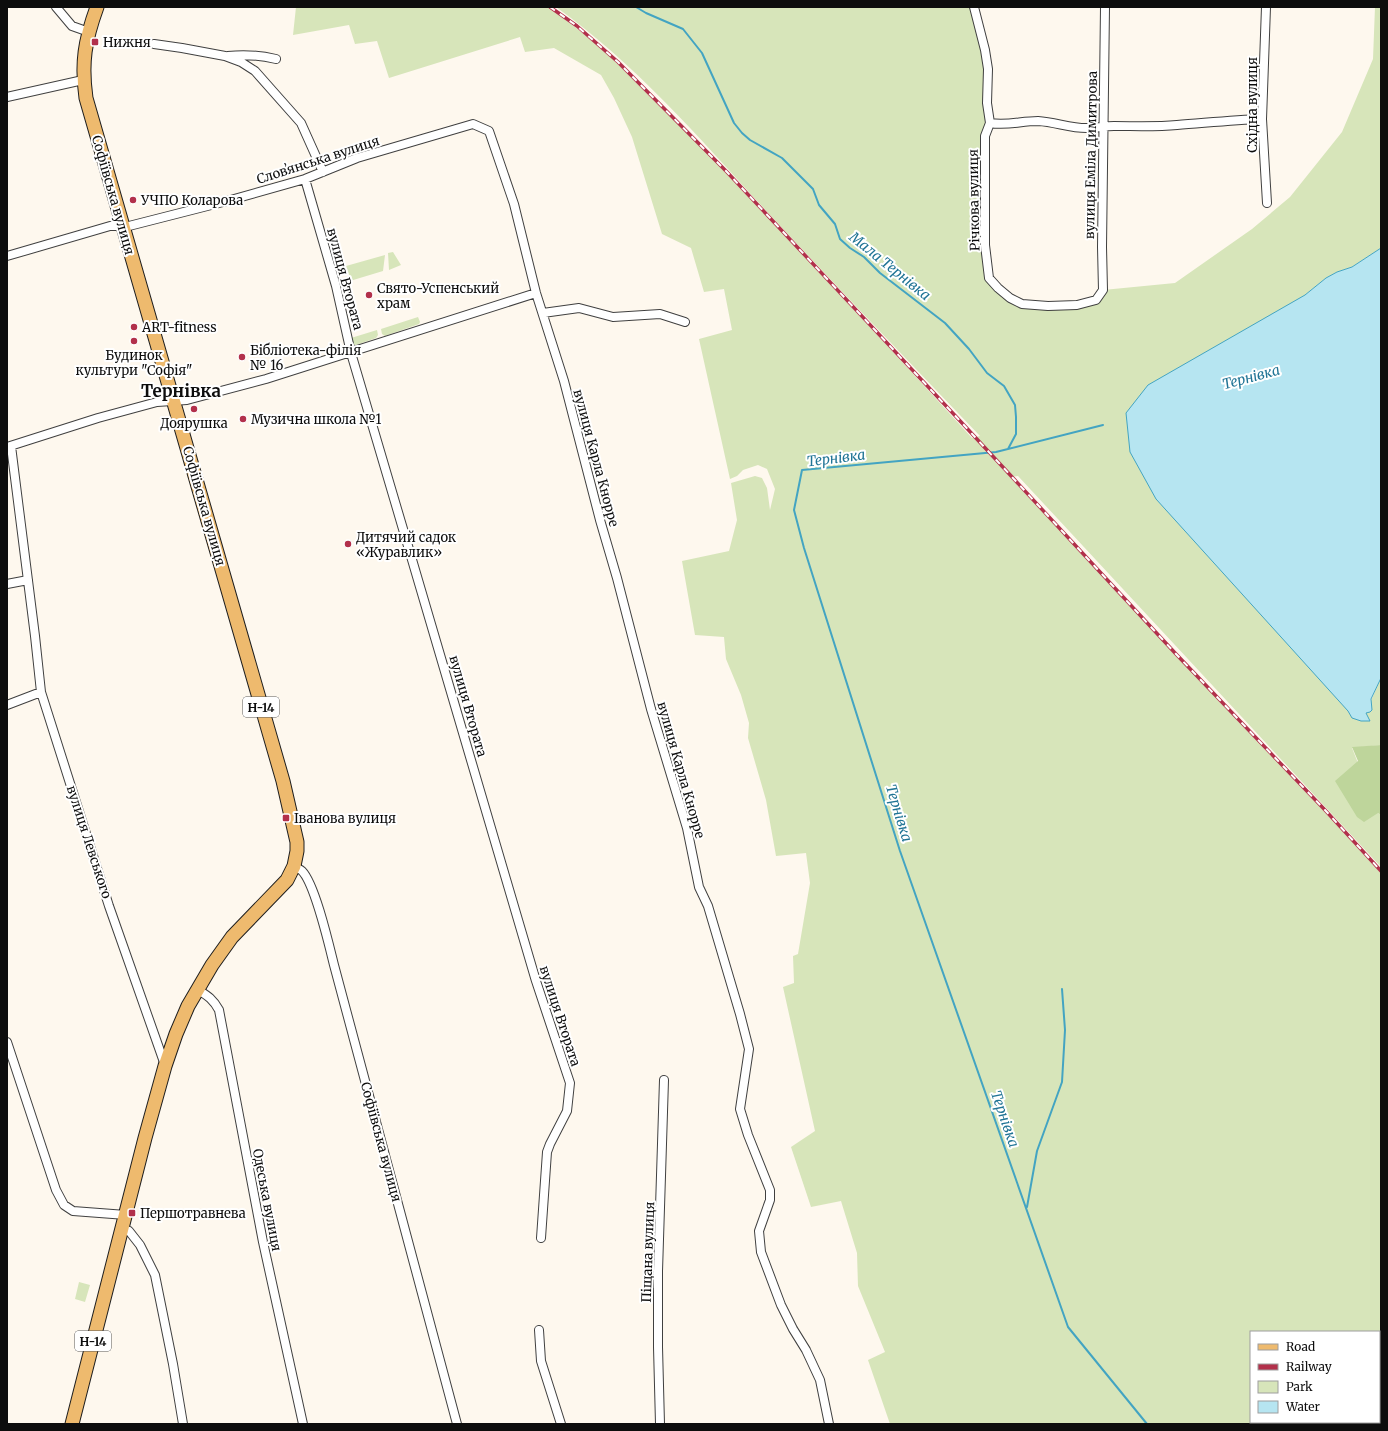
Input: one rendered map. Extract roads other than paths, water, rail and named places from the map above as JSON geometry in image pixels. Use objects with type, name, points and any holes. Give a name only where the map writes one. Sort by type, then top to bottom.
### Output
[{"type":"main road","name":"Софіївська вулиця","points":[[97,7],[89,32],[84,63],[83,80],[86,98],[283,781],[297,842],[294,866],[287,880],[275,894],[241,927],[225,946],[197,989],[176,1034],[165,1066]]},
{"type":"main road","name":"Н-14","points":[[72,1424],[126,1230],[126,1215],[165,1066]]},
{"type":"street","points":[[56,7],[72,26],[89,32]]},
{"type":"street","name":"Річкова вулиця","points":[[974,7],[985,50],[988,69],[987,103],[990,123],[985,136],[985,245],[989,278],[1010,298],[1022,304],[1048,306],[1077,305],[1096,300]]},
{"type":"street","name":"вулиця Еміла Димитрова","points":[[1096,300],[1103,290],[1102,247],[1105,7]]},
{"type":"street","name":"Східна вулиця","points":[[1266,7],[1262,119],[1267,203]]},
{"type":"street","points":[[154,44],[225,56],[241,62],[255,71],[301,123],[323,172]]},
{"type":"street","points":[[225,56],[242,54],[276,59]]},
{"type":"street","points":[[7,97],[83,80]]},
{"type":"street","points":[[990,123],[1007,125],[1015,122],[1039,121],[1088,128],[1176,126],[1228,120],[1262,119]]},
{"type":"street","name":"Словʼянська вулиця","points":[[7,256],[110,226],[129,226],[198,209],[305,179],[357,158],[473,124]]},
{"type":"street","name":"вулиця Карла Кнорре","points":[[473,124],[489,132],[514,204],[536,293],[564,381],[600,520],[618,578],[651,710],[688,828],[699,887],[708,906],[740,1014],[749,1049],[740,1109],[748,1135],[770,1190],[770,1200],[759,1231],[761,1252],[781,1305],[806,1350],[820,1380],[829,1424]]},
{"type":"street","name":"вулиця Втората","points":[[305,179],[336,286],[351,352],[536,981],[570,1083],[567,1111],[547,1152],[541,1238]]},
{"type":"street","points":[[9,446],[98,418],[157,402],[187,400],[266,379],[536,293]]},
{"type":"street","points":[[543,313],[579,308],[613,317],[660,314],[685,322]]},
{"type":"street","name":"вулиця Левського","points":[[9,446],[28,580],[41,692],[109,906],[165,1066]]},
{"type":"street","points":[[7,584],[28,580]]},
{"type":"street","points":[[7,704],[41,692]]},
{"type":"street","name":"Софіївська вулиця","points":[[294,866],[302,871],[315,898],[457,1424]]},
{"type":"street","name":"Одеська вулиця","points":[[197,989],[208,995],[214,1001],[219,1010],[263,1242],[303,1424]]},
{"type":"street","points":[[7,1042],[56,1190],[64,1204],[73,1211],[126,1215]]},
{"type":"street","name":"Піщана вулиця","points":[[660,1424],[658,1271],[664,1080]]},
{"type":"street","points":[[126,1230],[140,1245],[155,1275],[173,1364],[183,1424]]},
{"type":"street","points":[[539,1330],[541,1361],[561,1424]]},
{"type":"water","points":[[1381,248],[1381,678],[1371,699],[1372,710],[1366,713],[1370,721],[1361,721],[1352,718],[1348,711],[1156,499],[1130,452],[1126,413],[1148,385],[1305,295],[1326,278],[1337,272],[1352,267]]},
{"type":"waterway","name":"Мала Тернівка","points":[[636,7],[683,29],[702,53],[734,123],[742,133],[750,140],[782,158],[813,189],[819,205],[835,224],[840,239],[864,257],[880,273],[945,323],[969,349],[987,373],[1004,386],[1015,405],[1016,417],[1016,434],[1008,449]]},
{"type":"waterway","name":"Тернівка","points":[[1103,425],[996,452],[802,470],[794,510],[804,548],[900,851],[1068,1327],[1147,1424]]},
{"type":"waterway","points":[[1027,1207],[1037,1151],[1062,1082],[1065,1030],[1062,989]]},
{"type":"railway","points":[[550,7],[577,26],[618,62],[727,172],[1176,654],[1381,871]]},
{"type":"place","name":"Нижня","points":[[95,42]]},
{"type":"place","name":"УЧПО Коларова","points":[[133,200]]},
{"type":"place","name":"Свято-Успенський храм","points":[[369,295]]},
{"type":"place","name":"ART-fitness","points":[[134,327]]},
{"type":"place","name":"Будинок культури \"Софія\"","points":[[134,341]]},
{"type":"place","name":"Бібліотека-філія № 16","points":[[242,357]]},
{"type":"place","name":"Доярушка","points":[[194,409]]},
{"type":"place","name":"Музична школа №1","points":[[243,419]]},
{"type":"place","name":"Дитячий садок «Журавлик»","points":[[348,544]]},
{"type":"place","name":"Іванова вулиця","points":[[286,818]]},
{"type":"place","name":"Першотравнева","points":[[132,1213]]},
{"type":"district","name":"Тернівка","points":[[181,391]]}]
